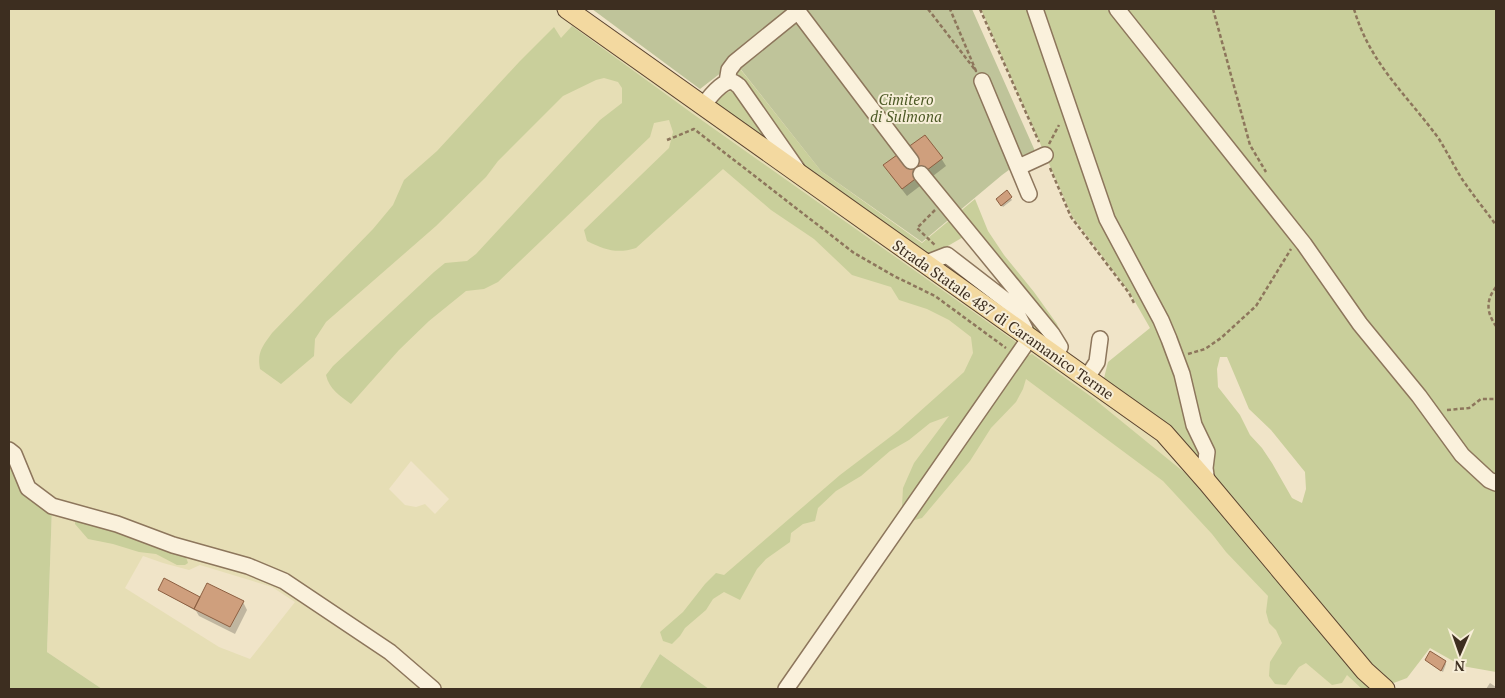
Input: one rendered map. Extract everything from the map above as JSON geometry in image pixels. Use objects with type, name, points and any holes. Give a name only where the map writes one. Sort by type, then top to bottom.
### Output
[{"type":"main road","name":"Strada Statale 487 di Caramanico Terme","points":[[567,9],[799,172],[924,264],[1164,434],[1207,482],[1365,671],[1385,689]]},
{"type":"street","points":[[1035,9],[1107,219],[1161,320],[1178,362],[1194,425],[1207,452],[1205,468],[1207,482]]},
{"type":"street","points":[[1116,9],[1298,237],[1360,324],[1428,408],[1462,455],[1489,480],[1496,483]]},
{"type":"street","points":[[727,82],[729,70],[736,62],[797,10],[911,161]]},
{"type":"street","points":[[982,81],[1029,194]]},
{"type":"street","points":[[703,106],[727,82],[732,82],[739,86],[799,172]]},
{"type":"street","points":[[1019,167],[1043,151]]},
{"type":"street","points":[[921,174],[1052,334],[1060,347],[1055,356]]},
{"type":"street","points":[[786,689],[1017,356],[1027,337],[1013,306],[947,255],[924,264]]},
{"type":"street","points":[[1086,378],[1097,362],[1100,339]]},
{"type":"street","points":[[9,450],[14,454],[28,488],[52,506],[117,524],[173,545],[248,566],[284,581],[390,652],[433,689]]},
{"type":"path","points":[[928,9],[976,71],[950,9]]},
{"type":"path","points":[[980,9],[1072,217],[1129,293],[1137,308]]},
{"type":"path","points":[[1213,9],[1250,145],[1268,176]]},
{"type":"path","points":[[1354,9],[1359,26],[1385,73],[1439,140],[1464,181],[1496,225]]},
{"type":"path","points":[[1043,151],[1050,143],[1062,120],[1064,105],[1068,104]]},
{"type":"path","points":[[667,140],[694,129],[854,253],[894,276],[935,296],[1017,356]]},
{"type":"path","points":[[944,201],[917,228],[947,255]]},
{"type":"path","points":[[1178,362],[1189,353],[1205,349],[1221,338],[1256,306],[1298,237]]},
{"type":"path","points":[[1496,287],[1489,296],[1488,308],[1490,317],[1496,326]]},
{"type":"path","points":[[1428,408],[1469,408],[1480,399],[1496,399]]},
{"type":"shaded area","points":[[9,9],[567,9],[1163,433],[1384,689],[709,689],[660,654],[639,689],[102,689],[47,652],[52,506],[28,488],[9,449]],"holes":[[[411,461],[449,499],[435,514],[425,504],[416,507],[405,505],[389,489]],[[143,556],[189,570],[200,565],[272,587],[295,602],[250,659],[219,647],[125,588]]]},
{"type":"green space","name":"Cimitero di Sulmona","points":[[592,9],[972,9],[1035,151],[1002,175],[922,242],[821,171],[735,62],[700,89]]},
{"type":"green space","points":[[981,9],[1496,9],[1496,672],[1462,666],[1430,648],[1407,678],[1383,687],[1207,482],[1102,386],[1108,362],[1150,328],[1130,293],[1072,216]],"holes":[[[1220,357],[1227,357],[1249,409],[1271,430],[1305,472],[1306,489],[1302,503],[1292,498],[1272,463],[1250,435],[1240,415],[1218,387],[1217,369]]]},
{"type":"green space","points":[[572,26],[693,114],[1020,345],[1017,366],[1027,356],[1032,354],[1093,398],[1185,473],[1375,689],[1362,689],[1347,675],[1342,683],[1332,685],[1306,663],[1299,667],[1286,685],[1275,684],[1269,676],[1270,662],[1282,643],[1276,630],[1269,623],[1266,612],[1268,596],[1163,481],[1026,379],[1016,402],[991,428],[970,461],[922,518],[911,521],[902,506],[903,488],[914,463],[949,416],[930,423],[909,440],[890,451],[861,476],[836,491],[818,508],[815,521],[803,524],[791,533],[790,542],[766,559],[757,569],[740,600],[724,592],[713,599],[706,610],[685,628],[672,644],[663,641],[660,632],[683,612],[716,573],[724,575],[840,475],[898,431],[964,372],[973,353],[971,337],[949,320],[927,309],[899,300],[891,287],[852,275],[814,239],[771,210],[723,169],[636,248],[617,251],[600,247],[587,241],[584,230],[669,148],[673,132],[669,120],[654,123],[650,137],[498,282],[484,289],[466,291],[429,321],[399,350],[351,404],[339,395],[327,380],[326,375],[333,366],[445,263],[467,261],[476,254],[600,120],[622,103],[622,88],[618,82],[604,78],[596,80],[563,96],[498,161],[486,177],[436,226],[326,322],[315,339],[314,356],[281,384],[260,369],[259,358],[265,342],[373,229],[393,205],[404,180],[437,151],[554,27],[561,38]]},
{"type":"green space","points":[[737,65],[821,171],[922,243],[975,199],[988,231],[1057,324],[1067,349],[1031,333],[1013,299],[965,236],[929,257],[804,171],[734,73]]},
{"type":"green space","points":[[733,90],[738,91],[783,156],[709,105]]},
{"type":"green space","points":[[9,450],[28,488],[52,506],[47,652],[102,689],[9,689]]},
{"type":"green space","points":[[75,518],[182,551],[188,563],[177,565],[156,554],[139,552],[88,539],[75,524]]},
{"type":"green space","points":[[660,654],[709,689],[639,689]]},
{"type":"building","points":[[925,135],[943,158],[902,189],[883,165]]},
{"type":"building","points":[[1007,190],[1012,197],[1001,206],[996,199]]},
{"type":"building","points":[[164,578],[200,597],[194,609],[158,590]]},
{"type":"building","points":[[207,583],[244,601],[230,627],[194,609]]},
{"type":"building","points":[[1430,651],[1446,661],[1441,671],[1425,660]]}]
